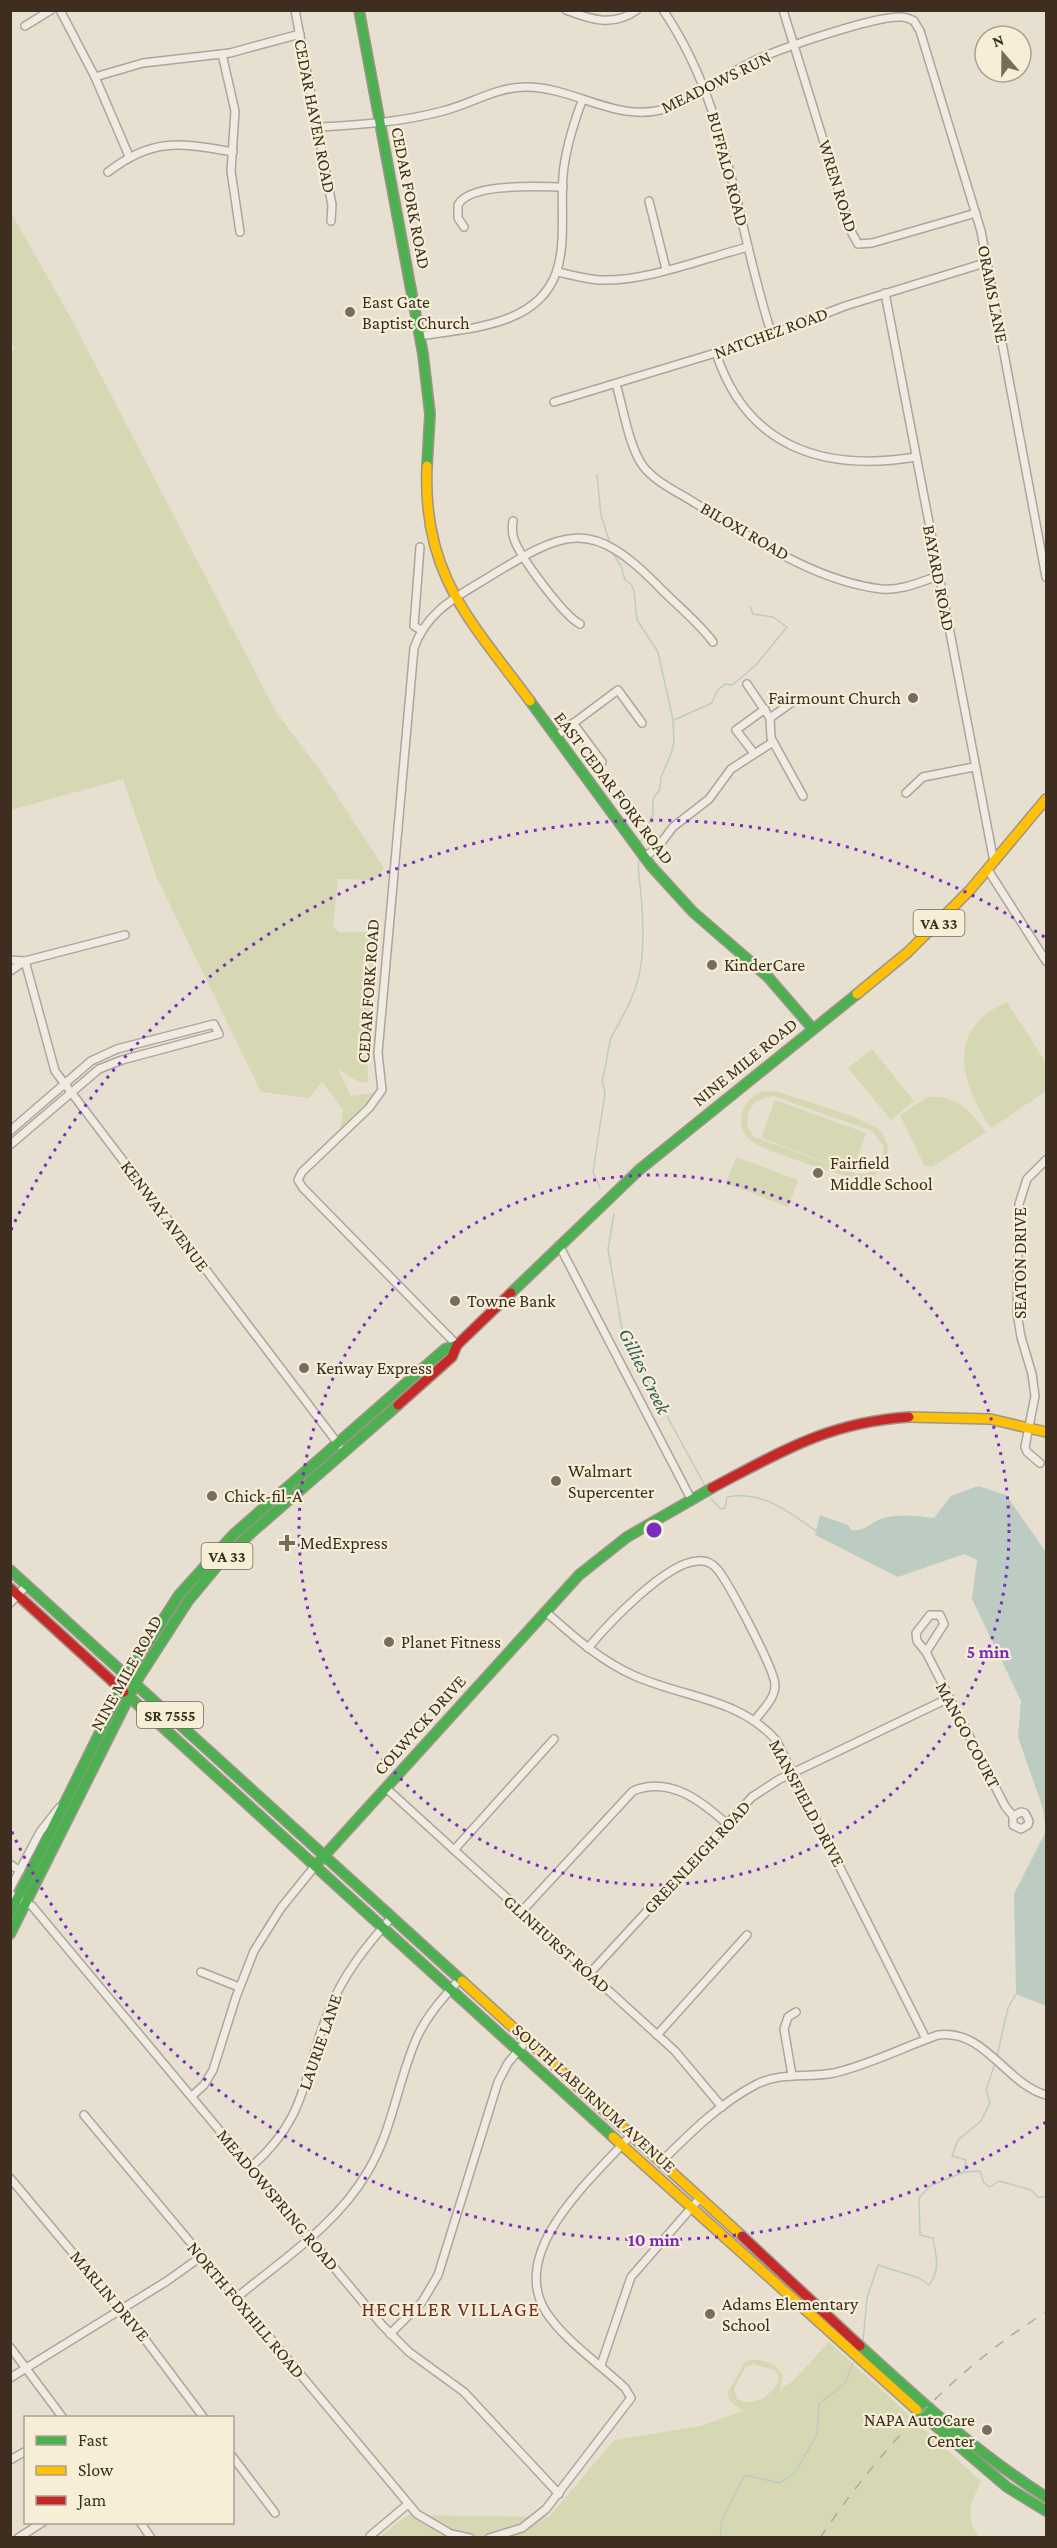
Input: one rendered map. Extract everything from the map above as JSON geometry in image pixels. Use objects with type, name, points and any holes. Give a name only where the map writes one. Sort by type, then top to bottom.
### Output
[{"type":"main road","name":"CEDAR FORK ROAD","points":[[359,10],[420,336],[430,414],[427,514],[431,536]]},
{"type":"main road","name":"EAST CEDAR FORK ROAD","points":[[431,536],[437,558],[454,598],[644,858],[693,912],[768,977],[813,1029]]},
{"type":"main road","name":"NINE MILE ROAD","points":[[10,1913],[135,1684],[175,1619],[218,1565],[452,1357],[457,1345],[639,1170],[909,952],[991,866],[1047,799]]},
{"type":"main road","name":"NINE MILE ROAD","points":[[10,1934],[19,1898],[128,1677],[158,1624],[207,1560],[445,1349],[457,1345]]},
{"type":"main road","name":"COLWYCK DRIVE","points":[[315,1866],[579,1575],[645,1524],[800,1442],[860,1422],[902,1417],[960,1418],[1003,1422],[1047,1432]]},
{"type":"main road","name":"SOUTH LABURNUM AVENUE","points":[[10,1570],[661,2162],[945,2424],[1006,2472],[1047,2497]]},
{"type":"main road","name":"SOUTH LABURNUM AVENUE","points":[[14,1592],[690,2208],[981,2467],[1017,2494],[1047,2511]]},
{"type":"main road","points":[[211,1773],[221,1773],[230,1782],[242,1780]]},
{"type":"street","points":[[25,27],[51,10]]},
{"type":"street","points":[[60,10],[95,77],[129,156]]},
{"type":"street","name":"CEDAR HAVEN ROAD","points":[[296,10],[332,205],[331,221]]},
{"type":"street","points":[[566,10],[608,22],[622,20],[638,10]]},
{"type":"street","name":"BUFFALO ROAD","points":[[663,10],[682,40],[705,89],[738,197],[756,290],[772,335]]},
{"type":"street","name":"WREN ROAD","points":[[783,10],[852,233],[858,244],[872,243],[976,213]]},
{"type":"street","name":"MEADOWS RUN","points":[[318,127],[380,123],[444,111],[510,88],[527,87],[555,91],[616,111],[651,112],[678,104],[747,64],[795,46],[875,21],[901,17],[910,19]]},
{"type":"street","name":"ORAMS LANE","points":[[910,19],[920,31],[976,213],[988,262],[1047,577]]},
{"type":"street","points":[[95,77],[143,63],[222,54],[300,34]]},
{"type":"street","points":[[222,54],[235,111],[231,171],[240,232]]},
{"type":"street","points":[[420,336],[507,319],[523,312],[536,301],[558,272],[564,244],[563,187],[568,145],[582,100]]},
{"type":"street","points":[[108,172],[129,156],[152,147],[183,144],[233,152]]},
{"type":"street","points":[[464,227],[458,218],[458,205],[471,194],[521,187],[563,187]]},
{"type":"street","points":[[649,201],[666,269]]},
{"type":"street","points":[[558,272],[597,280],[614,280],[666,269],[747,247]]},
{"type":"street","name":"NATCHEZ ROAD","points":[[554,402],[772,335],[824,313],[988,262]]},
{"type":"street","name":"BAYARD ROAD","points":[[885,293],[991,866]]},
{"type":"street","points":[[716,353],[726,382],[739,404],[756,422],[786,444],[818,456],[844,460],[886,461],[916,457]]},
{"type":"street","name":"BILOXI ROAD","points":[[616,384],[636,450],[644,467],[664,483],[729,524],[789,558],[830,575],[871,587],[896,589],[938,576]]},
{"type":"street","points":[[513,521],[513,538],[524,555],[558,603],[580,624]]},
{"type":"street","points":[[421,630],[437,611],[454,598],[524,555],[549,542],[564,539],[587,539],[614,547],[635,561],[713,642]]},
{"type":"street","name":"CEDAR FORK ROAD","points":[[420,547],[414,626],[421,630],[414,648],[380,1030],[378,1065],[382,1090],[369,1108],[302,1172],[298,1180],[303,1188],[457,1345]]},
{"type":"street","points":[[747,684],[770,718],[773,742],[803,796]]},
{"type":"street","points":[[555,736],[618,690],[642,723]]},
{"type":"street","points":[[770,718],[794,701]]},
{"type":"street","points":[[753,752],[736,730],[765,709]]},
{"type":"street","points":[[573,723],[602,762]]},
{"type":"street","points":[[644,858],[657,848],[673,827],[709,799],[731,769],[753,752],[773,742]]},
{"type":"street","points":[[906,794],[923,777],[974,767]]},
{"type":"street","points":[[991,866],[1047,961]]},
{"type":"street","points":[[10,960],[25,961],[124,935]]},
{"type":"street","points":[[10,971],[25,961]]},
{"type":"street","name":"KENWAY AVENUE","points":[[25,961],[52,1065],[344,1452]]},
{"type":"street","points":[[10,1131],[91,1061],[117,1049],[214,1024],[219,1034],[114,1062],[86,1078],[10,1145]]},
{"type":"street","name":"SEATON DRIVE","points":[[1041,1463],[1027,1452],[1025,1444],[1034,1407],[1035,1385],[1021,1337],[1017,1298],[1019,1204],[1023,1186],[1032,1172],[1047,1160]]},
{"type":"street","points":[[559,1245],[691,1499]]},
{"type":"street","points":[[588,1648],[619,1614],[650,1587],[688,1563],[702,1561],[717,1568],[774,1676],[772,1698],[755,1720]]},
{"type":"street","points":[[10,1603],[14,1592],[27,1585]]},
{"type":"street","name":"MANSFIELD DRIVE","points":[[546,1612],[588,1648],[637,1677],[723,1704],[755,1720],[776,1740],[926,2039]]},
{"type":"street","name":"MANGO COURT","points":[[926,1652],[944,1624],[940,1615],[930,1616],[916,1633],[917,1641],[926,1652],[1005,1806],[1014,1816]]},
{"type":"street","name":"GREENLEIGH ROAD","points":[[590,1973],[752,1797],[794,1773],[949,1698]]},
{"type":"street","points":[[454,1850],[554,1739]]},
{"type":"street","points":[[522,1911],[633,1791],[657,1785],[676,1790],[695,1798],[726,1823]]},
{"type":"street","name":"GLINHURST ROAD","points":[[386,1788],[657,2035],[690,2067],[722,2107]]},
{"type":"street","points":[[10,1889],[45,1824],[67,1800]]},
{"type":"street","points":[[10,1864],[20,1870]]},
{"type":"street","name":"COLWYCK DRIVE","points":[[192,2096],[204,2085],[213,2070],[239,1987],[268,1926],[315,1866]]},
{"type":"street","name":"MEADOWSPRING ROAD","points":[[19,1898],[192,2096],[390,2334],[409,2352],[464,2391],[559,2494]]},
{"type":"street","name":"LAURIE LANE","points":[[250,2167],[279,2140],[293,2117],[332,2003],[353,1964],[392,1917]]},
{"type":"street","points":[[657,2035],[747,1935]]},
{"type":"street","points":[[201,1972],[239,1987]]},
{"type":"street","points":[[236,2298],[309,2238],[339,2210],[368,2171],[389,2125],[415,2041],[431,2013],[460,1979]]},
{"type":"street","points":[[792,2076],[784,2029],[788,2017],[796,2012]]},
{"type":"street","points":[[661,2162],[694,2129],[757,2084],[770,2079],[814,2076],[840,2071],[926,2039],[951,2034],[969,2039],[1016,2081],[1047,2096]]},
{"type":"street","points":[[390,2334],[422,2302],[438,2276],[498,2082],[527,2040]]},
{"type":"street","name":"NORTH FOXHILL ROAD","points":[[84,2115],[408,2504],[435,2526],[470,2538]]},
{"type":"street","points":[[489,2538],[522,2528],[546,2509],[628,2405],[631,2394],[553,2321],[540,2300],[536,2269],[548,2235],[566,2208],[631,2135]]},
{"type":"street","name":"MARLIN DRIVE","points":[[10,2178],[121,2309],[202,2416]]},
{"type":"street","points":[[601,2365],[631,2277],[700,2198]]},
{"type":"street","points":[[10,2378],[167,2282],[202,2256]]},
{"type":"street","points":[[10,2347],[62,2416]]},
{"type":"street","points":[[10,2460],[24,2452]]},
{"type":"street","points":[[234,2459],[275,2512]]},
{"type":"street","points":[[370,2536],[408,2504]]},
{"type":"street","points":[[18,2538],[40,2524]]},
{"type":"street","points":[[141,2524],[151,2538]]},
{"type":"green space","points":[[10,211],[72,320],[276,712],[322,773],[384,868],[374,880],[338,879],[333,926],[339,932],[379,932],[367,1050],[368,1083],[357,1081],[338,1069],[351,1096],[378,1092],[340,1129],[343,1110],[322,1082],[309,1098],[261,1092],[157,878],[123,779],[11,810],[10,354],[15,348],[10,342]]},
{"type":"green space","points":[[1007,1002],[1046,1063],[1046,1091],[991,1128],[972,1093],[966,1076],[964,1058],[967,1042],[974,1026],[987,1013]]},
{"type":"green space","points":[[872,1049],[914,1101],[891,1120],[848,1068]]},
{"type":"green space","points":[[764,1091],[779,1092],[841,1112],[875,1127],[887,1142],[888,1154],[885,1163],[873,1176],[864,1179],[856,1178],[807,1164],[758,1145],[745,1135],[741,1120],[746,1105],[757,1094]],"holes":[[[773,1096],[872,1131],[883,1145],[882,1157],[873,1170],[857,1174],[754,1137],[747,1125],[748,1112],[756,1101]]]},
{"type":"green space","points":[[928,1097],[955,1101],[975,1117],[986,1132],[932,1167],[924,1165],[900,1115]]},
{"type":"green space","points":[[775,1100],[866,1133],[852,1172],[761,1138]]},
{"type":"green space","points":[[736,1157],[798,1180],[788,1207],[726,1183]]},
{"type":"green space","points":[[829,2342],[981,2481],[974,2496],[970,2516],[979,2537],[381,2536],[408,2515],[549,2517],[614,2440],[701,2426],[743,2411],[732,2403],[727,2394],[745,2362],[761,2360],[777,2367],[783,2376],[780,2390],[792,2382]],"holes":[[[753,2364],[776,2371],[779,2379],[768,2395],[750,2402],[737,2399],[734,2389],[745,2368]]]},
{"type":"shaded area","points":[[978,1486],[1006,1495],[1046,1552],[1046,1831],[1043,1809],[1018,1737],[1021,1701],[972,1599],[977,1560],[964,1554],[898,1577],[815,1535],[820,1515],[848,1525],[851,1530],[895,1516],[934,1518],[951,1496]]},
{"type":"shaded area","points":[[1046,1831],[1046,2006],[1016,1994],[1014,1894]]},
{"type":"waterway","points":[[597,475],[601,515],[609,540]]},
{"type":"waterway","points":[[612,552],[621,566],[625,580],[631,584],[634,591],[637,620],[658,652],[673,720],[674,742],[671,754],[661,777],[660,789],[653,799],[653,814],[640,844]]},
{"type":"waterway","points":[[674,720],[712,703],[717,691],[725,684],[732,685],[755,666],[787,627],[773,617],[753,614],[750,606]]},
{"type":"waterway","points":[[600,1188],[593,1172],[605,1093],[602,1080],[611,1037],[631,1000],[641,964],[643,930],[639,858]]},
{"type":"waterway","name":"Gillies Creek","points":[[614,1214],[608,1249],[623,1335],[704,1484]]},
{"type":"waterway","name":"Gillies Creek","points":[[711,1499],[721,1509],[725,1508],[727,1497],[740,1496],[763,1500],[785,1510],[816,1531]]},
{"type":"waterway","name":"Gillies Creek","points":[[997,2056],[1008,2008],[1016,1994]]},
{"type":"waterway","name":"Gillies Creek","points":[[863,2341],[867,2298],[878,2265],[919,2278],[929,2285],[933,2279],[937,2263],[933,2238],[920,2235],[919,2198],[930,2186],[964,2172],[966,2160],[952,2156],[958,2140],[981,2121],[990,2103],[986,2090],[994,2066]]},
{"type":"waterway","points":[[964,2172],[980,2171],[984,2183],[990,2187],[999,2181],[1031,2190],[1038,2197],[1046,2197]]},
{"type":"waterway","name":"Gillies Creek","points":[[720,2538],[722,2519],[745,2475],[780,2483],[795,2473],[817,2434],[819,2404],[845,2383],[853,2363]]},
{"type":"railway","points":[[820,2538],[868,2472],[921,2413],[980,2359],[1046,2312]]},
{"type":"traffic: fast","points":[[359,10],[423,354],[430,414],[427,466]]},
{"type":"traffic: fast","points":[[530,701],[651,866],[693,912],[768,977],[813,1029]]},
{"type":"traffic: fast","points":[[511,1293],[639,1170],[857,994]]},
{"type":"traffic: fast","points":[[10,1913],[132,1668],[179,1595],[233,1535],[445,1349],[457,1345]]},
{"type":"traffic: fast","points":[[10,1934],[139,1677],[188,1601],[218,1565],[251,1533],[398,1405]]},
{"type":"traffic: fast","points":[[315,1866],[579,1575],[627,1537],[712,1488]]},
{"type":"traffic: fast","points":[[10,1570],[462,1981]]},
{"type":"traffic: fast","points":[[124,1692],[613,2137]]},
{"type":"traffic: fast","points":[[860,2346],[973,2445],[1046,2497]]},
{"type":"traffic: fast","points":[[917,2410],[1007,2487],[1046,2511]]},
{"type":"traffic: slow","points":[[427,466],[428,504],[433,537],[454,594],[470,620],[530,701]]},
{"type":"traffic: slow","points":[[857,994],[908,952],[970,890],[1046,799]]},
{"type":"traffic: slow","points":[[909,1417],[990,1419],[1046,1432]]},
{"type":"traffic: slow","points":[[462,1981],[742,2236]]},
{"type":"traffic: slow","points":[[613,2137],[917,2410]]},
{"type":"traffic: jam","points":[[398,1405],[452,1357],[457,1345],[511,1293]]},
{"type":"traffic: jam","points":[[712,1488],[760,1462],[829,1432],[880,1420],[909,1417]]},
{"type":"traffic: jam","points":[[10,1588],[124,1692]]},
{"type":"traffic: jam","points":[[742,2236],[860,2346]]},
{"type":"place","name":"East Gate Baptist Church","points":[[350,312]]},
{"type":"place","name":"Fairmount Church","points":[[913,698]]},
{"type":"place","name":"KinderCare","points":[[712,965]]},
{"type":"place","name":"Fairfield Middle School","points":[[818,1173]]},
{"type":"place","name":"Towne Bank","points":[[455,1301]]},
{"type":"place","name":"Kenway Express","points":[[304,1368]]},
{"type":"place","name":"Walmart Supercenter","points":[[556,1481]]},
{"type":"place","name":"Chick-fil-A","points":[[212,1496]]},
{"type":"place","name":"MedExpress","points":[[287,1543]]},
{"type":"place","name":"Planet Fitness","points":[[389,1642]]},
{"type":"place","name":"Adams Elementary School","points":[[710,2314]]},
{"type":"place","name":"NAPA AutoCare Center","points":[[987,2430]]},
{"type":"district","name":"HECHLER VILLAGE","points":[[451,2309]]}]
